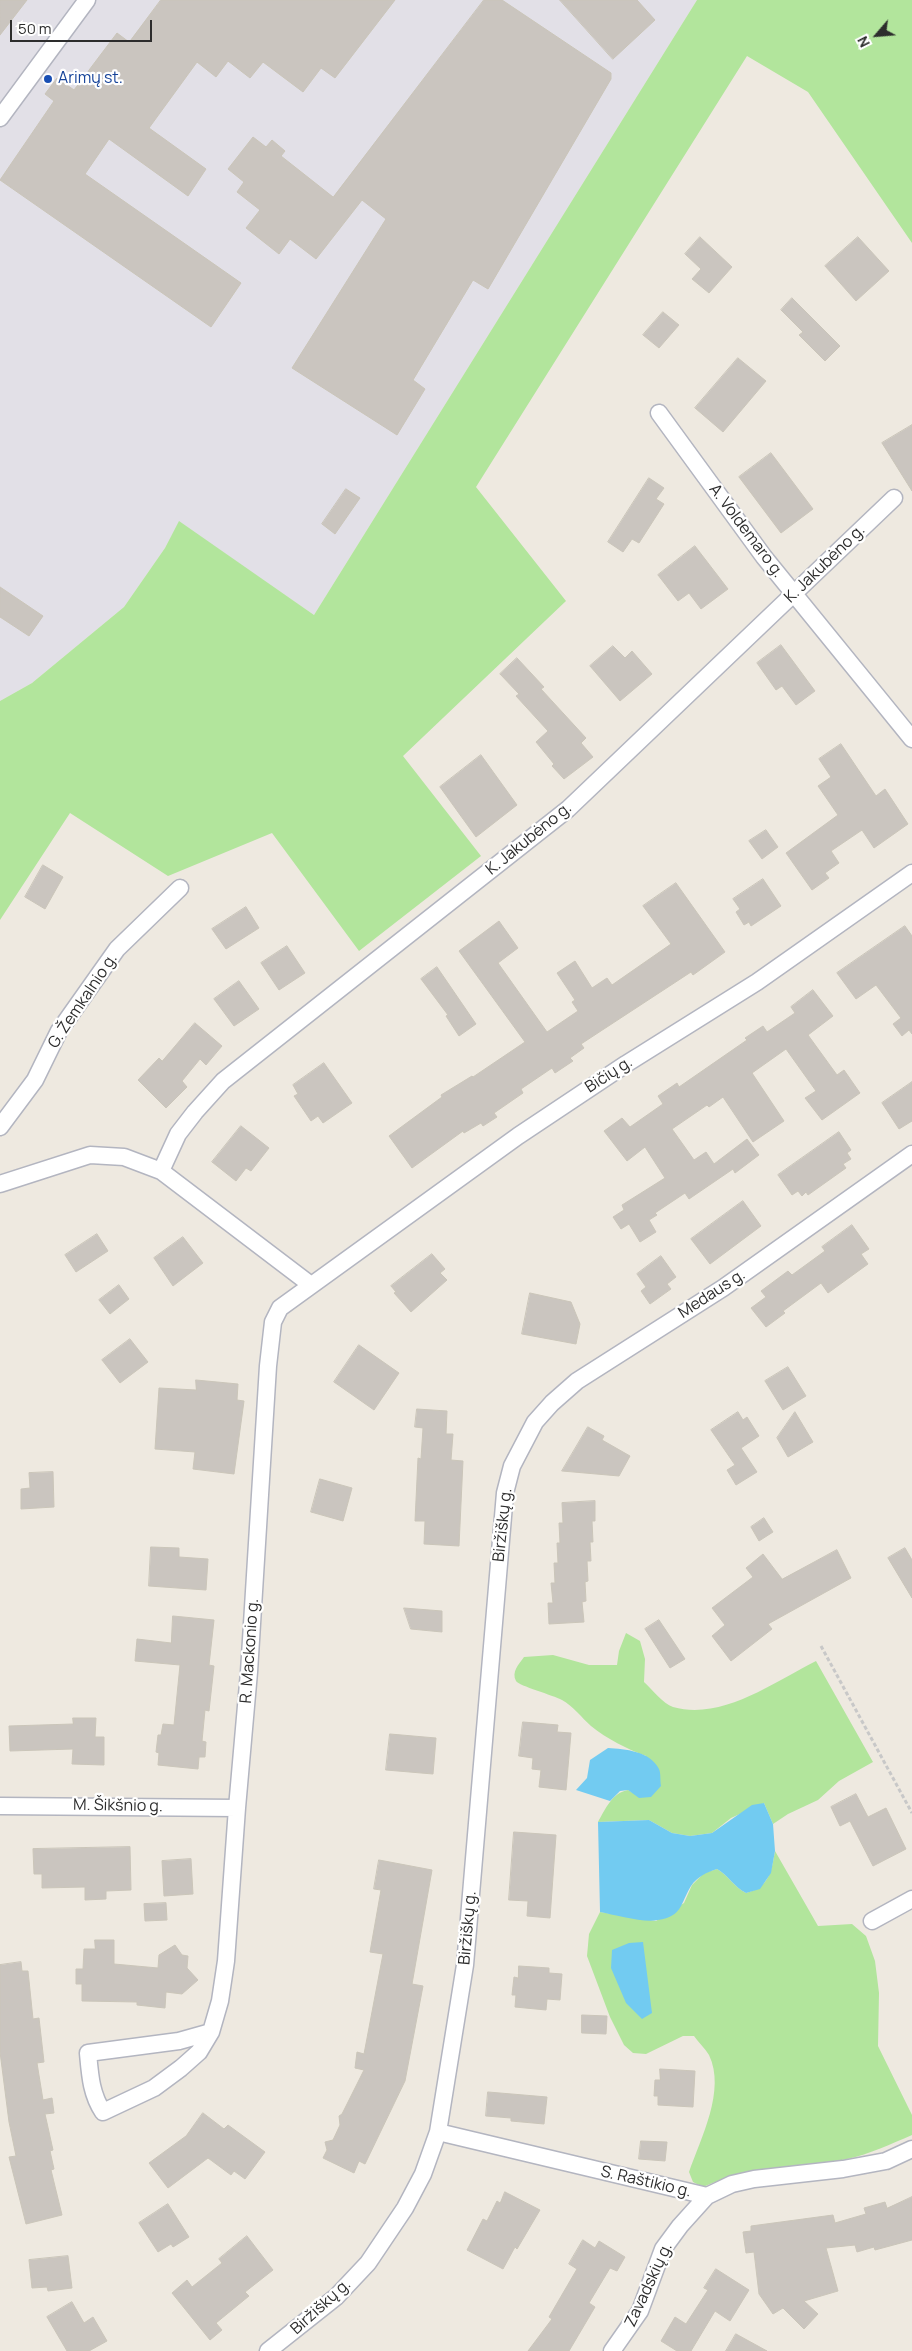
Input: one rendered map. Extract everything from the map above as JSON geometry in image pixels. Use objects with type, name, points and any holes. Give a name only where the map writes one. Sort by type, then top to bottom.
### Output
[{"type":"street","points":[[0,118],[87,0]]},
{"type":"street","name":"A. Voldemaro g.","points":[[659,413],[764,557],[912,739]]},
{"type":"street","name":"K. Jakubėno g.","points":[[162,1171],[178,1134],[223,1081],[568,809],[894,498]]},
{"type":"street","name":"Bičių g.","points":[[310,1286],[510,1141],[626,1064],[757,982],[912,873]]},
{"type":"street","name":"G. Žemkalnio g.","points":[[0,1127],[35,1080],[60,1031],[117,949],[180,888]]},
{"type":"street","name":"Medaus g.","points":[[522,1444],[535,1422],[552,1403],[577,1381],[723,1288],[912,1154]]},
{"type":"street","points":[[0,1184],[90,1155],[124,1157],[162,1171],[310,1286]]},
{"type":"street","name":"R. Mackonio g.","points":[[211,2032],[179,2041],[88,2054],[92,2092],[96,2102],[103,2112],[154,2088],[181,2068],[199,2052],[211,2032],[220,2001],[226,1961],[249,1672],[258,1508],[273,1322],[280,1308],[310,1286]]},
{"type":"street","name":"Biržiškų g.","points":[[268,2351],[336,2297],[368,2263],[405,2208],[423,2174],[438,2132],[465,1965],[505,1493],[512,1466],[522,1444]]},
{"type":"street","name":"M. Šikšnio g.","points":[[0,1806],[237,1808]]},
{"type":"street","points":[[872,1922],[912,1899]]},
{"type":"street","name":"S. Raštikio g.","points":[[438,2132],[707,2196],[732,2184],[754,2179],[843,2169],[886,2161],[912,2149]]},
{"type":"street","name":"Zavadskių g.","points":[[612,2351],[640,2311],[663,2250],[680,2226],[707,2196]]},
{"type":"path","points":[[821,1646],[912,1812]]},
{"type":"shaded area","points":[[0,0],[697,0],[314,615],[179,522],[165,548],[124,607],[32,683],[0,701]]},
{"type":"green space","points":[[697,0],[912,0],[912,243],[808,92],[747,56],[476,487],[566,601],[403,756],[481,856],[359,951],[272,833],[168,876],[70,813],[0,920],[0,701],[32,683],[124,607],[165,548],[179,521],[314,615]]},
{"type":"green space","points":[[626,1633],[640,1641],[645,1659],[644,1682],[669,1705],[691,1710],[710,1709],[747,1697],[816,1661],[873,1762],[839,1781],[818,1800],[788,1814],[773,1824],[764,1803],[731,1818],[712,1833],[690,1836],[672,1833],[649,1820],[598,1822],[610,1802],[618,1794],[628,1790],[633,1793],[646,1756],[624,1747],[604,1735],[562,1700],[518,1683],[514,1674],[524,1657],[553,1655],[589,1665],[617,1665],[619,1651]]},
{"type":"green space","points":[[775,1851],[818,1926],[852,1924],[866,1936],[875,1961],[879,1993],[878,2046],[912,2115],[912,2135],[856,2157],[739,2175],[703,2187],[693,2182],[689,2172],[710,2114],[713,2098],[714,2069],[709,2055],[694,2036],[683,2036],[646,2054],[633,2053],[624,2045],[610,2017],[587,1956],[589,1934],[600,1912],[656,1921],[684,1903],[692,1885],[704,1873],[717,1869],[746,1893],[754,1890],[760,1887],[768,1878]]},
{"type":"water","points":[[608,1748],[636,1752],[650,1758],[659,1769],[661,1786],[651,1797],[639,1798],[628,1790],[620,1791],[610,1801],[576,1790],[587,1778],[590,1760]]},
{"type":"water","points":[[764,1803],[773,1824],[775,1851],[771,1873],[760,1889],[746,1893],[717,1869],[706,1873],[696,1880],[680,1908],[672,1916],[652,1921],[600,1912],[598,1822],[649,1820],[672,1833],[690,1836],[712,1833],[752,1805]]},
{"type":"water","points":[[643,1942],[652,2013],[642,2019],[626,2003],[611,1968],[612,1950],[629,1943]]},
{"type":"building","points":[[0,0],[27,0],[0,35]]},
{"type":"building","points":[[161,0],[395,0],[335,78],[321,68],[303,92],[263,62],[250,78],[228,61],[216,77],[197,62],[149,128],[206,169],[188,196],[109,139],[85,174],[241,283],[211,327],[0,180],[54,101],[45,94],[57,78],[74,90],[117,33],[129,42]]},
{"type":"building","points":[[484,0],[502,0],[611,73],[611,79],[488,289],[473,280],[413,380],[425,389],[397,435],[292,368],[386,219],[362,200],[316,259],[290,239],[279,254],[246,228],[260,210],[237,192],[244,182],[228,169],[253,137],[266,147],[272,140],[285,151],[281,156],[333,197]]},
{"type":"building","points":[[560,0],[637,0],[655,20],[613,59]]},
{"type":"building","points":[[700,237],[732,267],[709,293],[692,279],[701,269],[685,254]]},
{"type":"building","points":[[858,237],[889,271],[856,301],[825,266]]},
{"type":"building","points":[[792,298],[840,346],[825,361],[799,335],[803,332],[781,310]]},
{"type":"building","points":[[663,312],[679,325],[659,348],[643,335]]},
{"type":"building","points":[[738,358],[766,381],[723,432],[695,408]]},
{"type":"building","points":[[912,425],[912,491],[882,443]]},
{"type":"building","points":[[771,453],[813,509],[781,533],[739,477]]},
{"type":"building","points":[[649,478],[664,488],[656,499],[664,504],[639,543],[632,539],[623,552],[608,542]]},
{"type":"building","points":[[346,489],[360,498],[335,534],[322,524]]},
{"type":"building","points":[[695,546],[728,589],[701,609],[689,593],[678,601],[658,575]]},
{"type":"building","points":[[0,587],[43,616],[29,636],[0,617]]},
{"type":"building","points":[[781,645],[815,691],[796,705],[782,686],[776,690],[757,663]]},
{"type":"building","points":[[613,646],[625,658],[632,651],[652,674],[620,701],[590,666]]},
{"type":"building","points":[[517,658],[544,687],[541,689],[586,738],[581,743],[593,757],[564,779],[552,766],[554,764],[536,742],[548,731],[516,696],[519,694],[500,674]]},
{"type":"building","points":[[841,744],[876,796],[885,789],[908,824],[874,848],[862,830],[831,851],[839,863],[825,873],[829,878],[812,890],[786,853],[838,815],[818,786],[831,777],[819,759]]},
{"type":"building","points":[[481,755],[517,805],[476,837],[440,787]]},
{"type":"building","points":[[766,830],[778,847],[762,859],[749,841]]},
{"type":"building","points":[[43,865],[63,877],[45,909],[25,897]]},
{"type":"building","points":[[763,879],[781,906],[751,926],[749,922],[744,925],[736,912],[740,909],[733,899]]},
{"type":"building","points":[[676,883],[725,952],[693,975],[691,972],[581,1044],[584,1048],[570,1058],[573,1061],[555,1073],[552,1068],[521,1089],[523,1093],[494,1113],[497,1117],[483,1126],[481,1123],[464,1133],[463,1131],[412,1168],[389,1136],[442,1097],[441,1095],[473,1077],[525,1042],[459,951],[499,921],[518,948],[498,963],[547,1032],[578,1011],[572,1002],[575,1000],[557,973],[575,961],[592,988],[607,978],[612,985],[671,944],[643,906]]},
{"type":"building","points":[[246,907],[259,928],[226,949],[212,929]]},
{"type":"building","points":[[905,926],[912,936],[912,1034],[909,1030],[902,1036],[893,1024],[901,1018],[876,985],[856,999],[837,973]]},
{"type":"building","points":[[287,946],[305,973],[279,990],[261,963]]},
{"type":"building","points":[[437,967],[476,1024],[459,1036],[446,1016],[448,1015],[421,979]]},
{"type":"building","points":[[239,981],[259,1009],[234,1026],[214,999]]},
{"type":"building","points":[[813,990],[833,1016],[808,1035],[837,1075],[844,1070],[860,1093],[822,1120],[805,1098],[816,1091],[786,1049],[752,1073],[784,1121],[753,1142],[723,1097],[709,1107],[707,1105],[672,1129],[694,1160],[706,1152],[714,1164],[747,1139],[759,1155],[735,1173],[733,1169],[689,1199],[685,1193],[655,1213],[657,1215],[649,1220],[656,1232],[640,1242],[629,1224],[621,1229],[613,1217],[624,1210],[622,1205],[665,1178],[645,1147],[627,1161],[604,1131],[622,1118],[630,1127],[663,1104],[658,1096],[677,1083],[679,1087],[747,1040],[745,1038],[763,1026],[767,1032],[795,1013],[791,1007]]},
{"type":"building","points":[[195,1023],[222,1046],[206,1065],[200,1059],[182,1081],[187,1087],[166,1108],[138,1080],[159,1058],[162,1061]]},
{"type":"building","points":[[324,1063],[352,1103],[323,1123],[318,1116],[311,1121],[294,1096],[298,1094],[293,1085]]},
{"type":"building","points":[[912,1082],[912,1121],[899,1129],[882,1103]]},
{"type":"building","points":[[241,1126],[269,1148],[251,1171],[246,1168],[236,1181],[212,1162]]},
{"type":"building","points":[[839,1132],[851,1150],[847,1153],[851,1159],[843,1164],[846,1168],[808,1195],[806,1192],[802,1196],[798,1191],[792,1195],[778,1175]]},
{"type":"building","points":[[743,1201],[761,1226],[710,1264],[691,1239]]},
{"type":"building","points":[[852,1225],[869,1249],[861,1254],[868,1264],[828,1293],[821,1283],[783,1311],[785,1313],[766,1327],[751,1308],[766,1297],[761,1291],[788,1271],[792,1275],[825,1251],[822,1247]]},
{"type":"building","points":[[97,1234],[108,1251],[76,1272],[65,1255]]},
{"type":"building","points":[[183,1237],[203,1263],[173,1286],[154,1258]]},
{"type":"building","points":[[432,1254],[445,1269],[440,1273],[447,1280],[411,1312],[394,1293],[396,1292],[391,1286]]},
{"type":"building","points":[[661,1256],[676,1277],[667,1284],[671,1289],[650,1304],[641,1291],[646,1287],[637,1274]]},
{"type":"building","points":[[119,1285],[129,1299],[110,1314],[99,1300]]},
{"type":"building","points":[[530,1293],[571,1302],[580,1324],[576,1344],[522,1334]]},
{"type":"building","points":[[130,1339],[148,1362],[120,1383],[102,1360]]},
{"type":"building","points":[[359,1345],[399,1373],[374,1410],[334,1382]]},
{"type":"building","points":[[788,1367],[806,1396],[783,1410],[765,1381]]},
{"type":"building","points":[[196,1380],[238,1384],[237,1400],[244,1401],[234,1474],[193,1469],[195,1452],[155,1449],[159,1388],[196,1390]]},
{"type":"building","points":[[417,1409],[447,1411],[446,1434],[453,1434],[451,1460],[463,1461],[459,1546],[424,1544],[425,1521],[415,1521],[418,1458],[421,1459],[423,1428],[415,1427]]},
{"type":"building","points":[[738,1412],[743,1420],[747,1417],[759,1436],[741,1448],[757,1472],[736,1485],[727,1470],[735,1465],[711,1430]]},
{"type":"building","points":[[795,1412],[813,1442],[788,1457],[777,1438]]},
{"type":"building","points":[[588,1427],[604,1436],[602,1440],[630,1456],[619,1476],[562,1471]]},
{"type":"building","points":[[53,1472],[54,1507],[21,1509],[21,1489],[30,1488],[29,1473]]},
{"type":"building","points":[[320,1479],[352,1488],[343,1521],[311,1512]]},
{"type":"building","points":[[595,1501],[595,1521],[592,1521],[593,1542],[590,1542],[591,1561],[587,1561],[588,1581],[585,1582],[586,1601],[582,1602],[584,1622],[549,1624],[548,1603],[553,1603],[551,1583],[555,1583],[554,1563],[558,1563],[559,1523],[563,1523],[562,1503]]},
{"type":"building","points":[[764,1518],[773,1532],[759,1541],[751,1527]]},
{"type":"building","points":[[151,1547],[179,1548],[179,1557],[208,1559],[206,1590],[149,1586]]},
{"type":"building","points":[[905,1548],[912,1560],[912,1598],[888,1558]]},
{"type":"building","points":[[837,1550],[851,1578],[768,1624],[772,1629],[731,1661],[712,1636],[725,1625],[712,1608],[753,1577],[746,1568],[763,1554],[782,1579]]},
{"type":"building","points":[[404,1608],[442,1611],[442,1632],[411,1629]]},
{"type":"building","points":[[173,1616],[214,1620],[209,1665],[214,1666],[209,1711],[205,1710],[202,1741],[206,1742],[205,1757],[199,1757],[198,1769],[158,1765],[159,1753],[156,1752],[158,1735],[161,1735],[163,1724],[174,1725],[180,1665],[135,1661],[137,1639],[171,1643]]},
{"type":"building","points":[[659,1620],[685,1659],[670,1668],[645,1629]]},
{"type":"building","points":[[73,1718],[96,1718],[95,1737],[104,1737],[104,1765],[72,1764],[73,1749],[10,1751],[9,1726],[73,1724]]},
{"type":"building","points":[[523,1722],[558,1725],[557,1732],[571,1733],[566,1790],[539,1787],[541,1770],[532,1769],[533,1758],[519,1756]]},
{"type":"building","points":[[390,1734],[436,1738],[433,1774],[386,1770]]},
{"type":"building","points":[[856,1794],[868,1817],[886,1808],[906,1849],[873,1866],[850,1821],[840,1826],[831,1807]]},
{"type":"building","points":[[514,1832],[556,1835],[550,1918],[527,1916],[528,1901],[509,1900]]},
{"type":"building","points":[[130,1847],[131,1890],[106,1891],[106,1899],[85,1900],[85,1887],[42,1888],[42,1874],[34,1874],[33,1849]]},
{"type":"building","points":[[191,1859],[193,1894],[164,1896],[162,1861]]},
{"type":"building","points":[[379,1860],[432,1870],[412,1984],[423,1986],[405,2081],[365,2164],[359,2161],[354,2173],[323,2158],[327,2150],[325,2142],[333,2140],[340,2125],[339,2116],[342,2114],[364,2070],[355,2068],[357,2052],[364,2054],[383,1954],[370,1952],[381,1890],[374,1889]]},
{"type":"building","points":[[166,1903],[167,1920],[145,1921],[144,1904]]},
{"type":"building","points":[[95,1940],[114,1940],[114,1964],[158,1968],[159,1955],[175,1945],[182,1955],[188,1956],[187,1968],[198,1980],[182,1994],[166,1992],[165,2008],[137,2005],[137,2002],[82,2001],[82,1984],[76,1984],[76,1969],[83,1969],[84,1949],[95,1949]]},
{"type":"building","points":[[21,1962],[22,1971],[28,1971],[33,2019],[39,2018],[44,2062],[37,2063],[43,2100],[52,2098],[54,2113],[45,2114],[53,2150],[50,2151],[54,2169],[51,2170],[62,2215],[26,2224],[9,2157],[16,2156],[9,2122],[0,2052],[0,1965]]},
{"type":"building","points":[[519,1966],[549,1968],[549,1973],[562,1974],[560,2000],[547,1999],[546,2010],[515,2007],[516,1995],[512,1995],[514,1977],[518,1978]]},
{"type":"building","points":[[582,2015],[607,2016],[606,2034],[582,2033]]},
{"type":"building","points":[[660,2069],[695,2071],[693,2107],[658,2105],[658,2096],[654,2096],[655,2080],[660,2080]]},
{"type":"building","points":[[488,2092],[547,2097],[544,2124],[511,2121],[511,2118],[486,2116]]},
{"type":"building","points":[[203,2113],[224,2129],[228,2125],[265,2152],[245,2179],[234,2171],[231,2175],[208,2158],[168,2188],[149,2163],[186,2136]]},
{"type":"building","points":[[641,2141],[667,2142],[665,2161],[639,2159]]},
{"type":"building","points":[[505,2192],[540,2210],[517,2249],[515,2247],[503,2269],[467,2250],[483,2219],[487,2221],[497,2201],[500,2203]]},
{"type":"building","points":[[912,2197],[912,2240],[875,2250],[874,2247],[857,2252],[855,2245],[826,2248],[838,2291],[804,2301],[818,2314],[804,2329],[783,2308],[773,2314],[759,2294],[754,2252],[746,2253],[743,2232],[751,2231],[751,2226],[833,2215],[835,2223],[866,2214],[864,2208],[885,2202],[887,2208]]},
{"type":"building","points":[[168,2204],[189,2237],[173,2247],[171,2244],[158,2252],[139,2223]]},
{"type":"building","points":[[247,2236],[273,2270],[245,2292],[249,2296],[216,2323],[222,2330],[210,2340],[172,2293],[187,2280],[192,2287],[222,2263],[219,2259]]},
{"type":"building","points":[[583,2240],[595,2248],[599,2241],[625,2257],[617,2271],[610,2268],[589,2303],[595,2307],[569,2351],[528,2351],[552,2319],[549,2317],[577,2269],[569,2264]]},
{"type":"building","points":[[68,2256],[72,2288],[48,2291],[47,2287],[32,2288],[29,2260]]},
{"type":"building","points":[[716,2269],[749,2290],[730,2321],[715,2311],[691,2351],[677,2351],[661,2341],[675,2317],[686,2324],[708,2290],[704,2288]]},
{"type":"building","points":[[72,2302],[84,2323],[93,2317],[107,2341],[89,2351],[67,2351],[47,2317]]},
{"type":"building","points":[[736,2334],[767,2351],[726,2351]]},
{"type":"place","name":"Arimų st.","points":[[48,79]]}]
